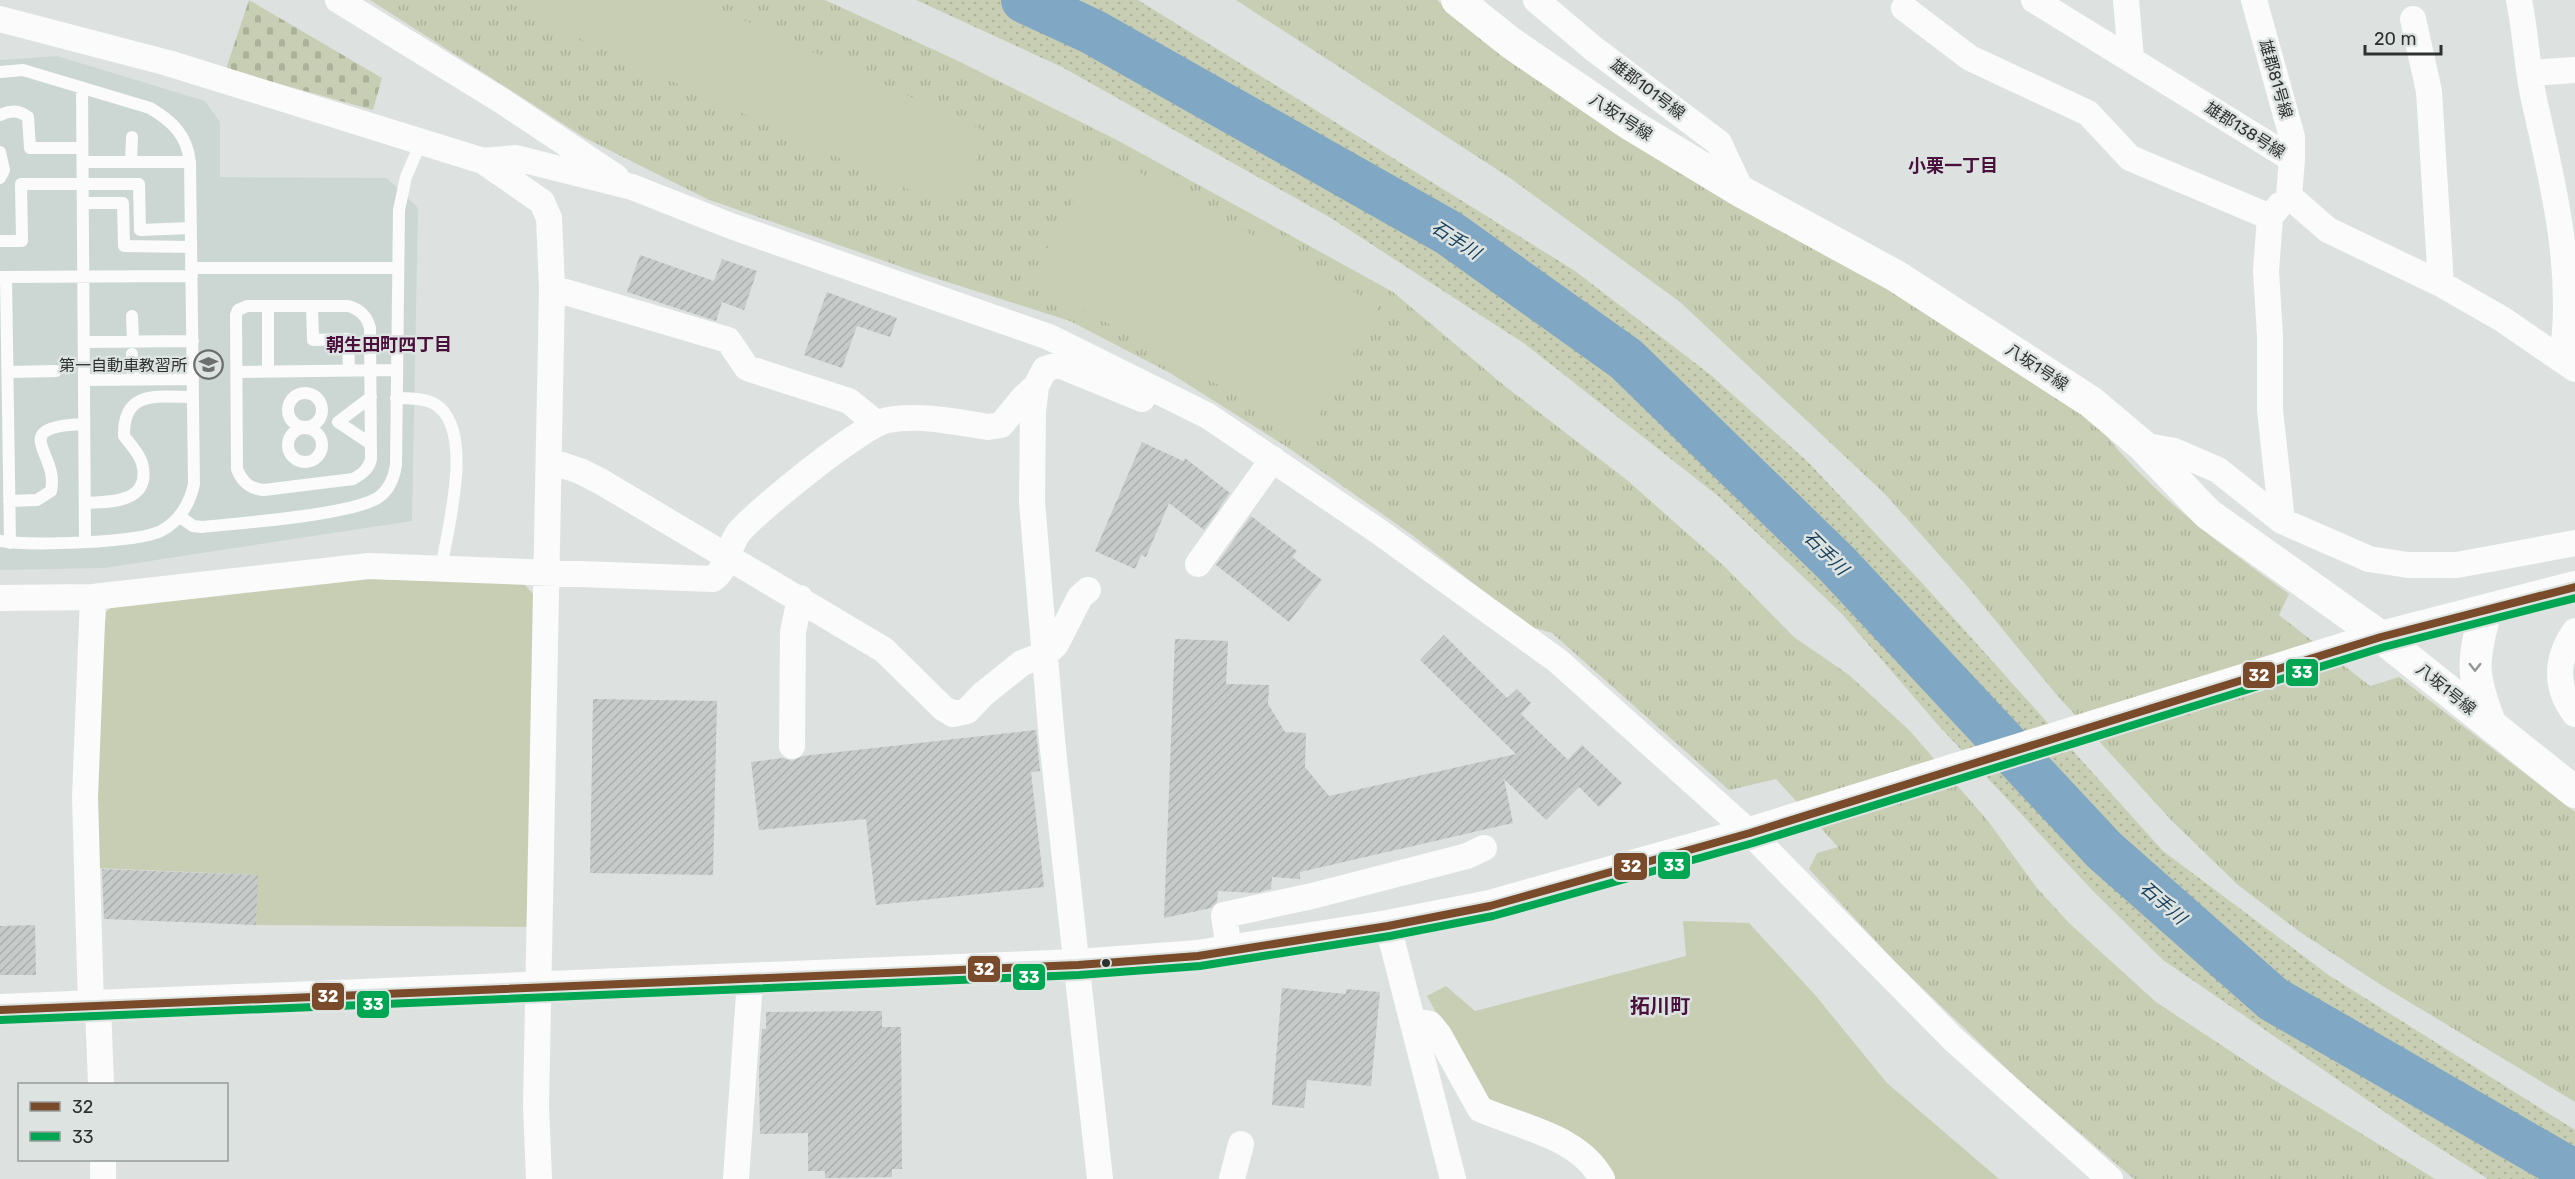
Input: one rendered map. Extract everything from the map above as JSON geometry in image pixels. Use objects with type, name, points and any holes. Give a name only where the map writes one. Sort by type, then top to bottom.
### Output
[{"type":"street","points":[[338,0],[502,101],[632,187]]},
{"type":"street","name":"八坂1号線","points":[[1457,0],[1511,43],[1628,123],[1742,192],[1896,276],[2091,402],[2142,445],[2208,514],[2366,641],[2490,723],[2575,792]]},
{"type":"street","name":"雄郡101号線","points":[[1536,0],[1594,49],[1719,143],[1742,192]]},
{"type":"street","name":"雄郡138号線","points":[[2034,0],[2292,159],[2289,196]]},
{"type":"street","points":[[2126,0],[2131,58]]},
{"type":"street","name":"雄郡81号線","points":[[2254,0],[2292,137],[2292,159]]},
{"type":"street","points":[[2519,0],[2535,102],[2567,227],[2570,323],[2568,364]]},
{"type":"street","points":[[1904,8],[1970,58],[2088,113],[2130,158],[2270,217]]},
{"type":"street","points":[[0,19],[168,63],[483,162],[542,202],[549,218],[552,288],[536,1106],[539,1179]]},
{"type":"street","points":[[2413,19],[2429,91],[2441,284]]},
{"type":"street","points":[[2531,73],[2575,70]]},
{"type":"street","points":[[483,162],[516,158],[632,187],[730,226],[1049,337],[1176,398],[1273,459],[1378,531],[1558,661],[1750,833],[1953,1039],[2110,1179]]},
{"type":"street","points":[[2282,521],[2270,410],[2270,336],[2266,271],[2270,217],[2289,196],[2328,230],[2441,284],[2502,318],[2568,364]]},
{"type":"street","points":[[552,288],[728,340],[747,368],[849,401],[876,423]]},
{"type":"street","points":[[0,598],[93,597],[308,571],[369,566],[713,579],[720,574],[740,531],[822,462],[876,423],[912,418],[988,427],[1000,425],[1036,386],[1045,369],[1059,365],[1154,405],[1176,398]]},
{"type":"street","points":[[1036,386],[1032,502],[1052,740],[1100,1179]]},
{"type":"street","points":[[2142,445],[2174,451],[2218,470],[2282,521],[2369,559],[2408,565],[2457,565],[2575,543]]},
{"type":"street","points":[[1198,564],[1273,459]]},
{"type":"street","points":[[550,461],[580,471],[727,555],[884,650],[943,708],[953,714],[967,711],[982,695],[1022,663],[1046,654],[1056,644],[1080,597],[1088,590]]},
{"type":"street","points":[[0,1010],[1078,965],[1229,951],[1388,926],[1490,906],[1750,833],[2366,641],[2575,587]]},
{"type":"street","points":[[93,597],[85,797],[101,1083]]},
{"type":"street","points":[[792,746],[793,632],[800,598]]},
{"type":"street","points":[[2486,610],[2476,648],[2475,686],[2490,723]]},
{"type":"street","points":[[2575,631],[2563,650],[2559,679],[2563,694],[2575,714]]},
{"type":"street","points":[[1229,951],[1224,915],[1311,897],[1467,856],[1484,848]]},
{"type":"street","points":[[1388,926],[1453,1179]]},
{"type":"street","points":[[736,1179],[750,980]]},
{"type":"street","points":[[1412,1020],[1430,1024],[1439,1035],[1480,1109],[1550,1135],[1594,1163],[1602,1179]]},
{"type":"street","points":[[1232,1179],[1241,1144]]},
{"type":"street","points":[[103,1161],[103,1179]]},
{"type":"lane","points":[[0,72],[23,70],[150,108],[168,119],[187,143],[190,162],[191,272],[193,341],[194,484],[189,501],[179,516],[162,531],[145,537],[5,542],[9,501],[8,372],[3,277],[83,276],[191,272],[397,268]]},
{"type":"lane","points":[[82,88],[85,540]]},
{"type":"lane","points":[[0,115],[10,111],[20,111],[28,117],[30,148],[82,148]]},
{"type":"lane","points":[[131,162],[132,137]]},
{"type":"lane","points":[[179,516],[193,526],[202,527],[349,508],[378,497],[394,478],[399,210],[406,177],[421,142]]},
{"type":"lane","points":[[0,152],[4,170],[0,178]]},
{"type":"lane","points":[[83,162],[190,162]]},
{"type":"lane","points":[[0,241],[22,241],[21,184],[139,184],[140,230],[191,228]]},
{"type":"lane","points":[[83,203],[123,203],[124,246],[191,247]]},
{"type":"lane","points":[[247,306],[268,306],[348,306],[355,308],[366,317],[370,328],[371,444],[369,466],[353,479],[257,490],[240,476],[237,469],[238,310],[247,306]]},
{"type":"lane","points":[[268,306],[268,371]]},
{"type":"lane","points":[[312,306],[313,340],[348,339],[349,371]]},
{"type":"lane","points":[[132,316],[133,379]]},
{"type":"lane","points":[[84,342],[133,348],[193,341]]},
{"type":"lane","points":[[237,372],[396,370]]},
{"type":"lane","points":[[8,372],[57,371]]},
{"type":"lane","points":[[306,371],[306,393]]},
{"type":"lane","points":[[84,380],[193,379]]},
{"type":"lane","points":[[306,393],[293,398],[288,411],[294,423],[305,427],[318,433],[323,445],[317,457],[305,462],[294,457],[289,446],[293,433],[305,427],[317,423],[322,411],[318,399],[306,393]]},
{"type":"lane","points":[[85,503],[124,500],[138,489],[142,481],[142,462],[124,436],[126,414],[132,405],[140,399],[150,397],[193,397]]},
{"type":"lane","points":[[371,397],[338,422],[371,444]]},
{"type":"lane","points":[[396,398],[424,400],[434,404],[442,411],[454,431],[457,456],[441,570]]},
{"type":"lane","points":[[9,501],[38,500],[51,491],[53,474],[40,450],[44,435],[55,425],[84,424]]},
{"type":"lane","points":[[305,462],[306,485]]},
{"type":"shaded area","name":"第一自動車教習所","points":[[57,56],[205,101],[220,122],[220,177],[387,178],[418,208],[412,521],[104,568],[0,570],[0,60]]},
{"type":"green space","points":[[249,0],[382,78],[373,110],[226,69]]},
{"type":"green space","points":[[370,0],[825,0],[954,59],[1117,140],[1393,292],[1506,387],[1627,480],[1725,567],[1794,637],[1849,675],[1910,731],[1988,821],[2037,888],[2069,923],[2156,1002],[2271,1078],[2435,1179],[2134,1179],[2026,1087],[1897,964],[1809,869],[1817,853],[1838,847],[1776,779],[1729,790],[1552,633],[1528,626],[1412,535],[1290,449],[1170,373],[1070,321],[913,271],[707,199],[585,138]]},
{"type":"green space","points":[[541,0],[700,0],[989,133],[953,210],[533,17]]},
{"type":"green space","points":[[916,0],[1138,0],[1575,271],[1712,376],[1808,462],[1923,584],[2163,851],[2330,976],[2575,1130],[2575,1179],[2488,1179],[2411,1130],[2163,960],[2093,891],[1939,726],[1842,614],[1718,496],[1525,344],[1331,218],[1062,67]]},
{"type":"green space","points":[[1236,0],[1437,0],[1479,33],[1815,245],[2086,409],[2107,437],[2154,487],[2206,532],[2289,594],[2279,615],[2370,686],[2399,677],[2575,812],[2575,1102],[2381,985],[2300,932],[2238,885],[2172,821],[2055,693],[1967,586],[1885,494],[1680,302],[1510,178]]},
{"type":"green space","points":[[1101,151],[1379,306],[1308,435],[1030,280]]},
{"type":"green space","points":[[343,578],[524,584],[533,594],[529,927],[256,925],[257,875],[96,868],[96,734],[106,612],[114,605]]},
{"type":"green space","points":[[1683,921],[1749,923],[1816,996],[1887,1083],[1999,1179],[1615,1179],[1607,1165],[1485,1101],[1427,996],[1446,986],[1475,1011],[1686,956]]},
{"type":"building","points":[[640,255],[714,281],[722,259],[757,271],[744,310],[722,302],[716,321],[627,292]]},
{"type":"building","points":[[827,292],[897,318],[890,337],[857,326],[842,368],[804,355]]},
{"type":"building","points":[[1142,442],[1183,461],[1185,458],[1230,493],[1204,530],[1169,503],[1146,557],[1141,555],[1135,569],[1095,551]]},
{"type":"building","points":[[1251,516],[1297,551],[1292,557],[1322,580],[1289,622],[1216,565]]},
{"type":"building","points":[[1444,635],[1507,698],[1517,689],[1531,703],[1521,714],[1568,760],[1582,745],[1622,783],[1599,807],[1579,787],[1546,820],[1504,779],[1513,823],[1300,872],[1300,879],[1272,877],[1271,889],[1256,893],[1218,891],[1217,902],[1211,908],[1164,918],[1175,639],[1228,641],[1226,684],[1269,685],[1268,704],[1285,732],[1306,733],[1305,767],[1329,796],[1516,754],[1420,660]]},
{"type":"building","points":[[593,699],[717,701],[713,875],[590,873]]},
{"type":"building","points":[[1036,730],[1040,771],[1031,772],[1044,887],[876,905],[866,819],[759,830],[751,762],[783,758],[792,761],[803,756]]},
{"type":"building","points":[[102,869],[258,875],[256,925],[104,919]]},
{"type":"building","points":[[35,925],[36,975],[0,975],[0,926]]},
{"type":"building","points":[[1282,988],[1346,994],[1346,989],[1380,992],[1371,1086],[1307,1080],[1304,1108],[1272,1105]]},
{"type":"building","points":[[882,1011],[882,1027],[901,1027],[902,1169],[892,1169],[892,1177],[825,1178],[825,1171],[808,1171],[808,1133],[760,1134],[759,1071],[762,1029],[766,1029],[766,1012]]},
{"type":"waterway","name":"石手川","points":[[1024,0],[1093,32],[1449,233],[1626,359],[1837,564],[2104,850],[2273,999],[2575,1173]]},
{"type":"transit line","name":"32","points":[[0,1010],[1078,965],[1198,956],[1388,926],[1490,906],[1750,833],[2381,637],[2575,587]]},
{"type":"transit line","name":"33","points":[[0,1020],[1079,975],[1200,966],[1390,936],[1493,916],[1753,843],[2384,647],[2575,598]]},
{"type":"place","name":"第一自動車教習所","points":[[208,365]]},
{"type":"district","name":"小栗一丁目","points":[[1953,166]]},
{"type":"district","name":"朝生田町四丁目","points":[[389,345]]},
{"type":"district","name":"拓川町","points":[[1660,1006]]}]
